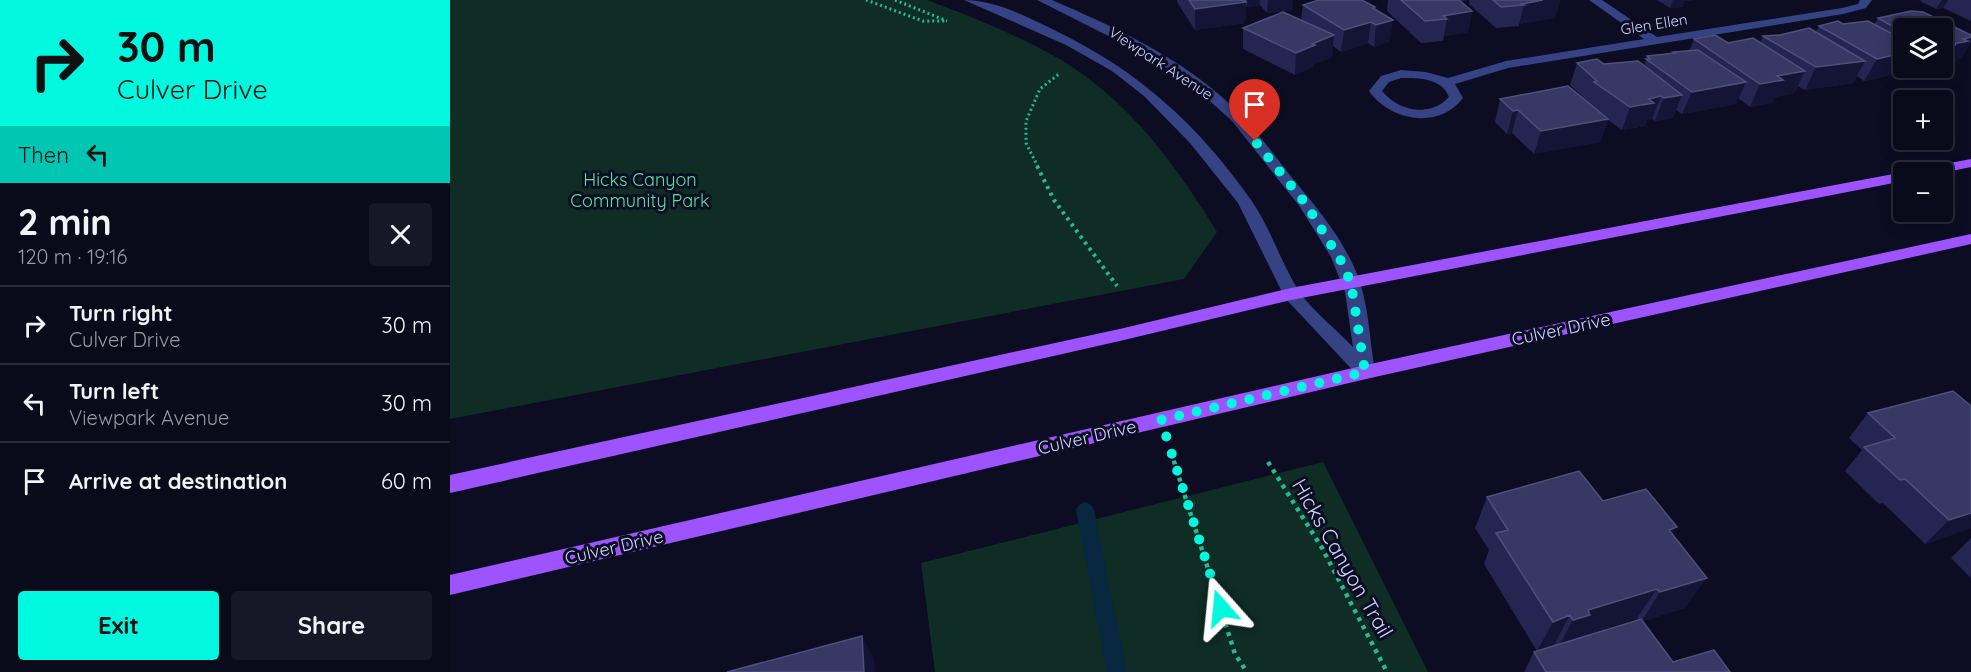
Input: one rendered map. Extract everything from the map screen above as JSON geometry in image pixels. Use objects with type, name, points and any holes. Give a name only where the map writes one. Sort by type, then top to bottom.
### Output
[{"type":"main road","points":[[1953,166],[1971,163]]},
{"type":"main road","points":[[450,484],[1112,337],[1290,294],[1893,178]]},
{"type":"main road","name":"Culver Drive","points":[[450,585],[1365,372],[1971,239]]},
{"type":"street","name":"Viewpark Avenue","points":[[970,0],[1033,24],[1070,42],[1116,68],[1149,93],[1195,140],[1245,202],[1290,294],[1365,372]]},
{"type":"street","name":"Viewpark Avenue","points":[[1043,0],[1105,27],[1159,58],[1217,99],[1255,141],[1306,204],[1341,261],[1351,283],[1365,372]]},
{"type":"street","points":[[1595,0],[1654,41]]},
{"type":"street","name":"Glen Ellen","points":[[1446,83],[1506,65],[1843,11],[1862,6],[1866,0]]},
{"type":"street","points":[[1401,74],[1425,75],[1446,83],[1454,90],[1456,99],[1452,106],[1432,113],[1407,112],[1391,107],[1380,100],[1375,91],[1378,84],[1387,77],[1401,74]]},
{"type":"path","points":[[866,0],[923,21],[947,21],[895,0]]},
{"type":"path","points":[[1049,82],[1040,89],[1032,104],[1026,121],[1026,143],[1054,200],[1117,286]]},
{"type":"path","points":[[1161,420],[1235,654],[1247,672]]},
{"type":"path","name":"Hicks Canyon Trail","points":[[1268,462],[1322,548],[1387,672]]},
{"type":"green space","name":"Hicks Canyon Community Park","points":[[450,0],[927,0],[986,23],[1046,51],[1102,89],[1157,145],[1217,232],[1184,279],[450,419]]},
{"type":"green space","points":[[1323,462],[1428,672],[935,672],[921,563]]},
{"type":"building","points":[[1189,0],[1244,0],[1246,2],[1195,9]]},
{"type":"building","points":[[1319,0],[1362,0],[1393,20],[1376,25],[1371,22],[1344,30],[1303,5]]},
{"type":"building","points":[[1401,0],[1459,0],[1472,11],[1443,16],[1447,19],[1425,21]]},
{"type":"building","points":[[1493,0],[1543,0],[1522,4],[1524,5],[1501,7]]},
{"type":"building","points":[[1911,11],[1923,12],[1936,18],[1893,18],[1893,27],[1878,18]]},
{"type":"building","points":[[1283,12],[1334,35],[1296,53],[1243,28]]},
{"type":"building","points":[[1838,21],[1843,24],[1868,21],[1893,34],[1893,55],[1877,59],[1819,26]]},
{"type":"building","points":[[1953,26],[1971,35],[1963,39],[1968,41],[1953,44]]},
{"type":"building","points":[[1809,28],[1865,61],[1816,67],[1763,36],[1780,35]]},
{"type":"building","points":[[1715,35],[1728,43],[1753,38],[1805,71],[1777,76],[1783,80],[1760,84],[1694,39]]},
{"type":"building","points":[[1698,50],[1746,82],[1692,92],[1646,59],[1650,59],[1647,56]]},
{"type":"building","points":[[1597,59],[1604,64],[1638,61],[1682,95],[1664,98],[1661,96],[1649,99],[1654,103],[1630,107],[1594,82],[1597,81],[1577,63]]},
{"type":"building","points":[[1568,86],[1608,119],[1541,131],[1518,110],[1513,111],[1500,99]]},
{"type":"building","points":[[1953,391],[1971,406],[1971,513],[1949,520],[1905,479],[1900,480],[1864,447],[1895,438],[1868,413]]},
{"type":"building","points":[[1579,471],[1603,501],[1646,489],[1677,527],[1669,530],[1707,578],[1660,592],[1657,589],[1588,610],[1590,615],[1573,620],[1570,615],[1553,622],[1496,533],[1508,530],[1487,497]]},
{"type":"building","points":[[1641,619],[1673,662],[1714,650],[1730,672],[1546,672],[1534,652]]},
{"type":"building","points":[[862,636],[864,672],[727,672]]},
{"type":"waterway","points":[[1085,510],[1117,672]]},
{"type":"route","points":[[1221,608],[1161,420],[1267,397],[1365,372],[1351,283],[1341,261],[1306,204],[1255,141]]}]
